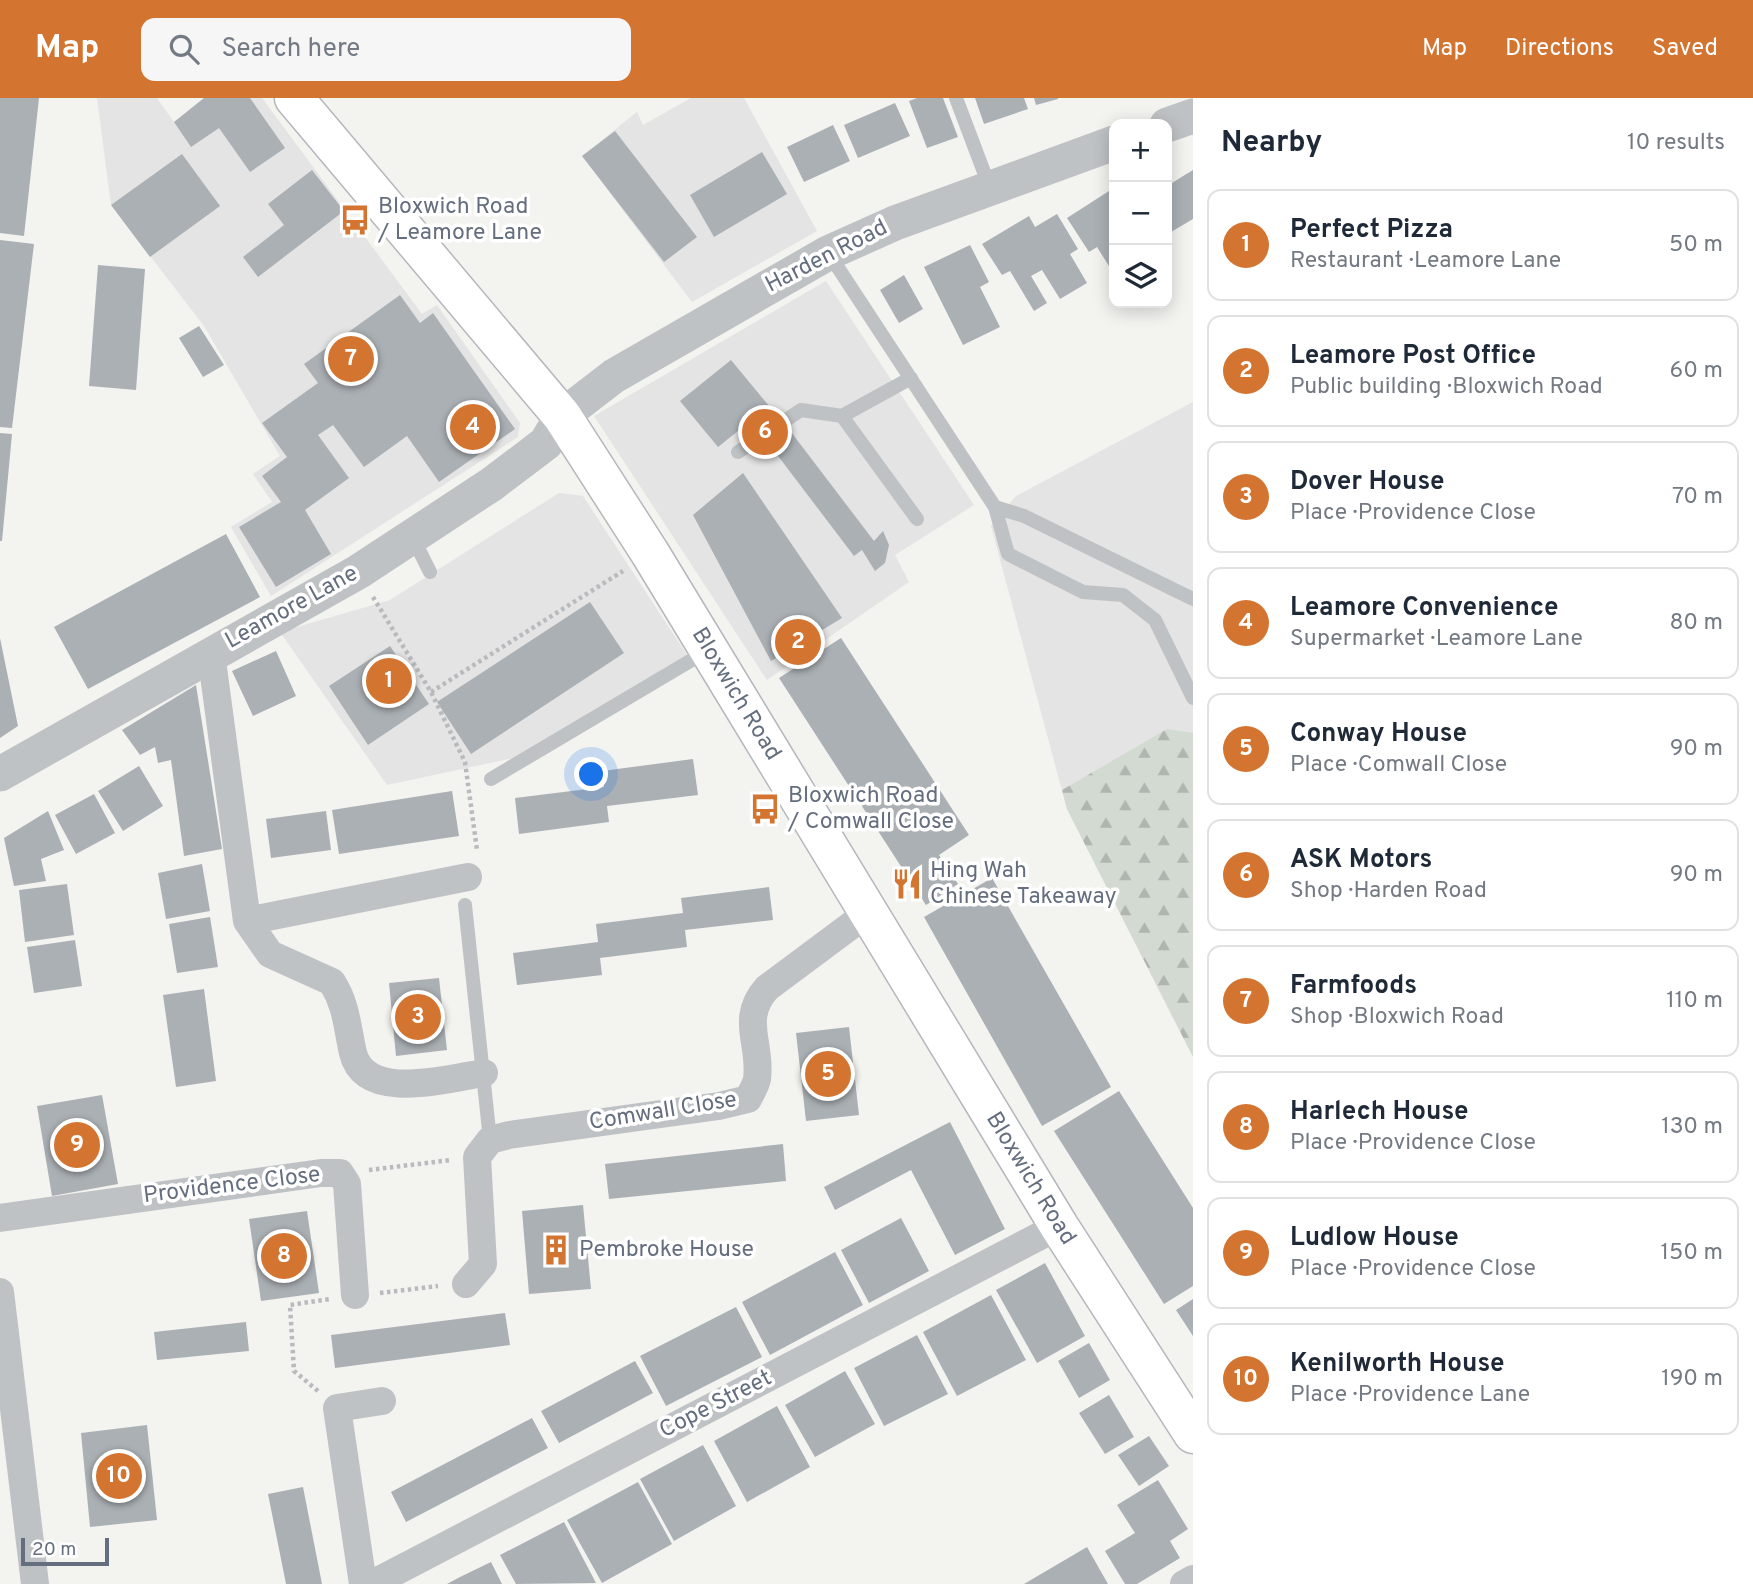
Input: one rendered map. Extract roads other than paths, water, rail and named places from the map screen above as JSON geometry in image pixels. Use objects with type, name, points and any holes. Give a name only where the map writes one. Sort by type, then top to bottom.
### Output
[{"type":"main road","name":"Bloxwich Road","points":[[295,98],[562,416],[650,553],[1059,1226],[1193,1434]]},
{"type":"street","points":[[1172,123],[1193,116]]},
{"type":"street","name":"Harden Road","points":[[562,416],[614,376],[828,253],[895,223],[1109,145]]},
{"type":"street","name":"Leamore Lane","points":[[0,774],[358,572],[492,484],[546,443],[562,416]]},
{"type":"street","points":[[211,653],[247,921],[270,954],[332,982],[349,1019],[353,1056],[368,1075],[402,1086],[484,1073]]},
{"type":"street","points":[[247,921],[470,880]]},
{"type":"street","name":"Comwall Close","points":[[484,1148],[748,1099],[757,1079],[752,1016],[756,1000],[767,988],[869,912]]},
{"type":"street","points":[[466,1283],[484,1264],[484,1148]]},
{"type":"street","name":"Providence Close","points":[[0,1218],[321,1173],[340,1173],[347,1184],[355,1295]]},
{"type":"street","name":"Cope Street","points":[[372,1584],[1059,1226]]},
{"type":"street","points":[[0,1292],[35,1584]]},
{"type":"street","points":[[363,1584],[337,1408],[382,1401]]},
{"type":"street","points":[[1184,1584],[1193,1579]]},
{"type":"lane","points":[[956,98],[990,188]]},
{"type":"lane","points":[[828,253],[995,507],[1008,554],[1083,592],[1123,595],[1154,620],[1193,698]]},
{"type":"lane","points":[[738,452],[801,410],[842,416],[911,379]]},
{"type":"lane","points":[[842,416],[917,519]]},
{"type":"lane","points":[[995,507],[1024,516],[1193,599]]},
{"type":"lane","points":[[412,536],[430,572]]},
{"type":"lane","points":[[491,779],[708,650]]},
{"type":"lane","points":[[470,880],[484,1073],[484,1148]]},
{"type":"place","name":"Bloxwich Road / Leamore Lane","points":[[355,220]]},
{"type":"place","name":"Farmfoods","points":[[351,359]]},
{"type":"place","name":"Leamore Convenience","points":[[473,427]]},
{"type":"place","name":"ASK Motors","points":[[765,432]]},
{"type":"place","name":"Leamore Post Office","points":[[798,642]]},
{"type":"place","name":"Perfect Pizza","points":[[389,681]]},
{"type":"place","name":"Bloxwich Road / Comwall Close","points":[[765,809]]},
{"type":"place","name":"Hing Wah Chinese Takeaway","points":[[907,884]]},
{"type":"place","name":"Dover House","points":[[418,1017]]},
{"type":"place","name":"Conway House","points":[[828,1074]]},
{"type":"place","name":"Ludlow House","points":[[77,1145]]},
{"type":"place","name":"Pembroke House","points":[[556,1250]]},
{"type":"place","name":"Harlech House","points":[[284,1256]]},
{"type":"place","name":"Kenilworth House","points":[[119,1476]]}]
